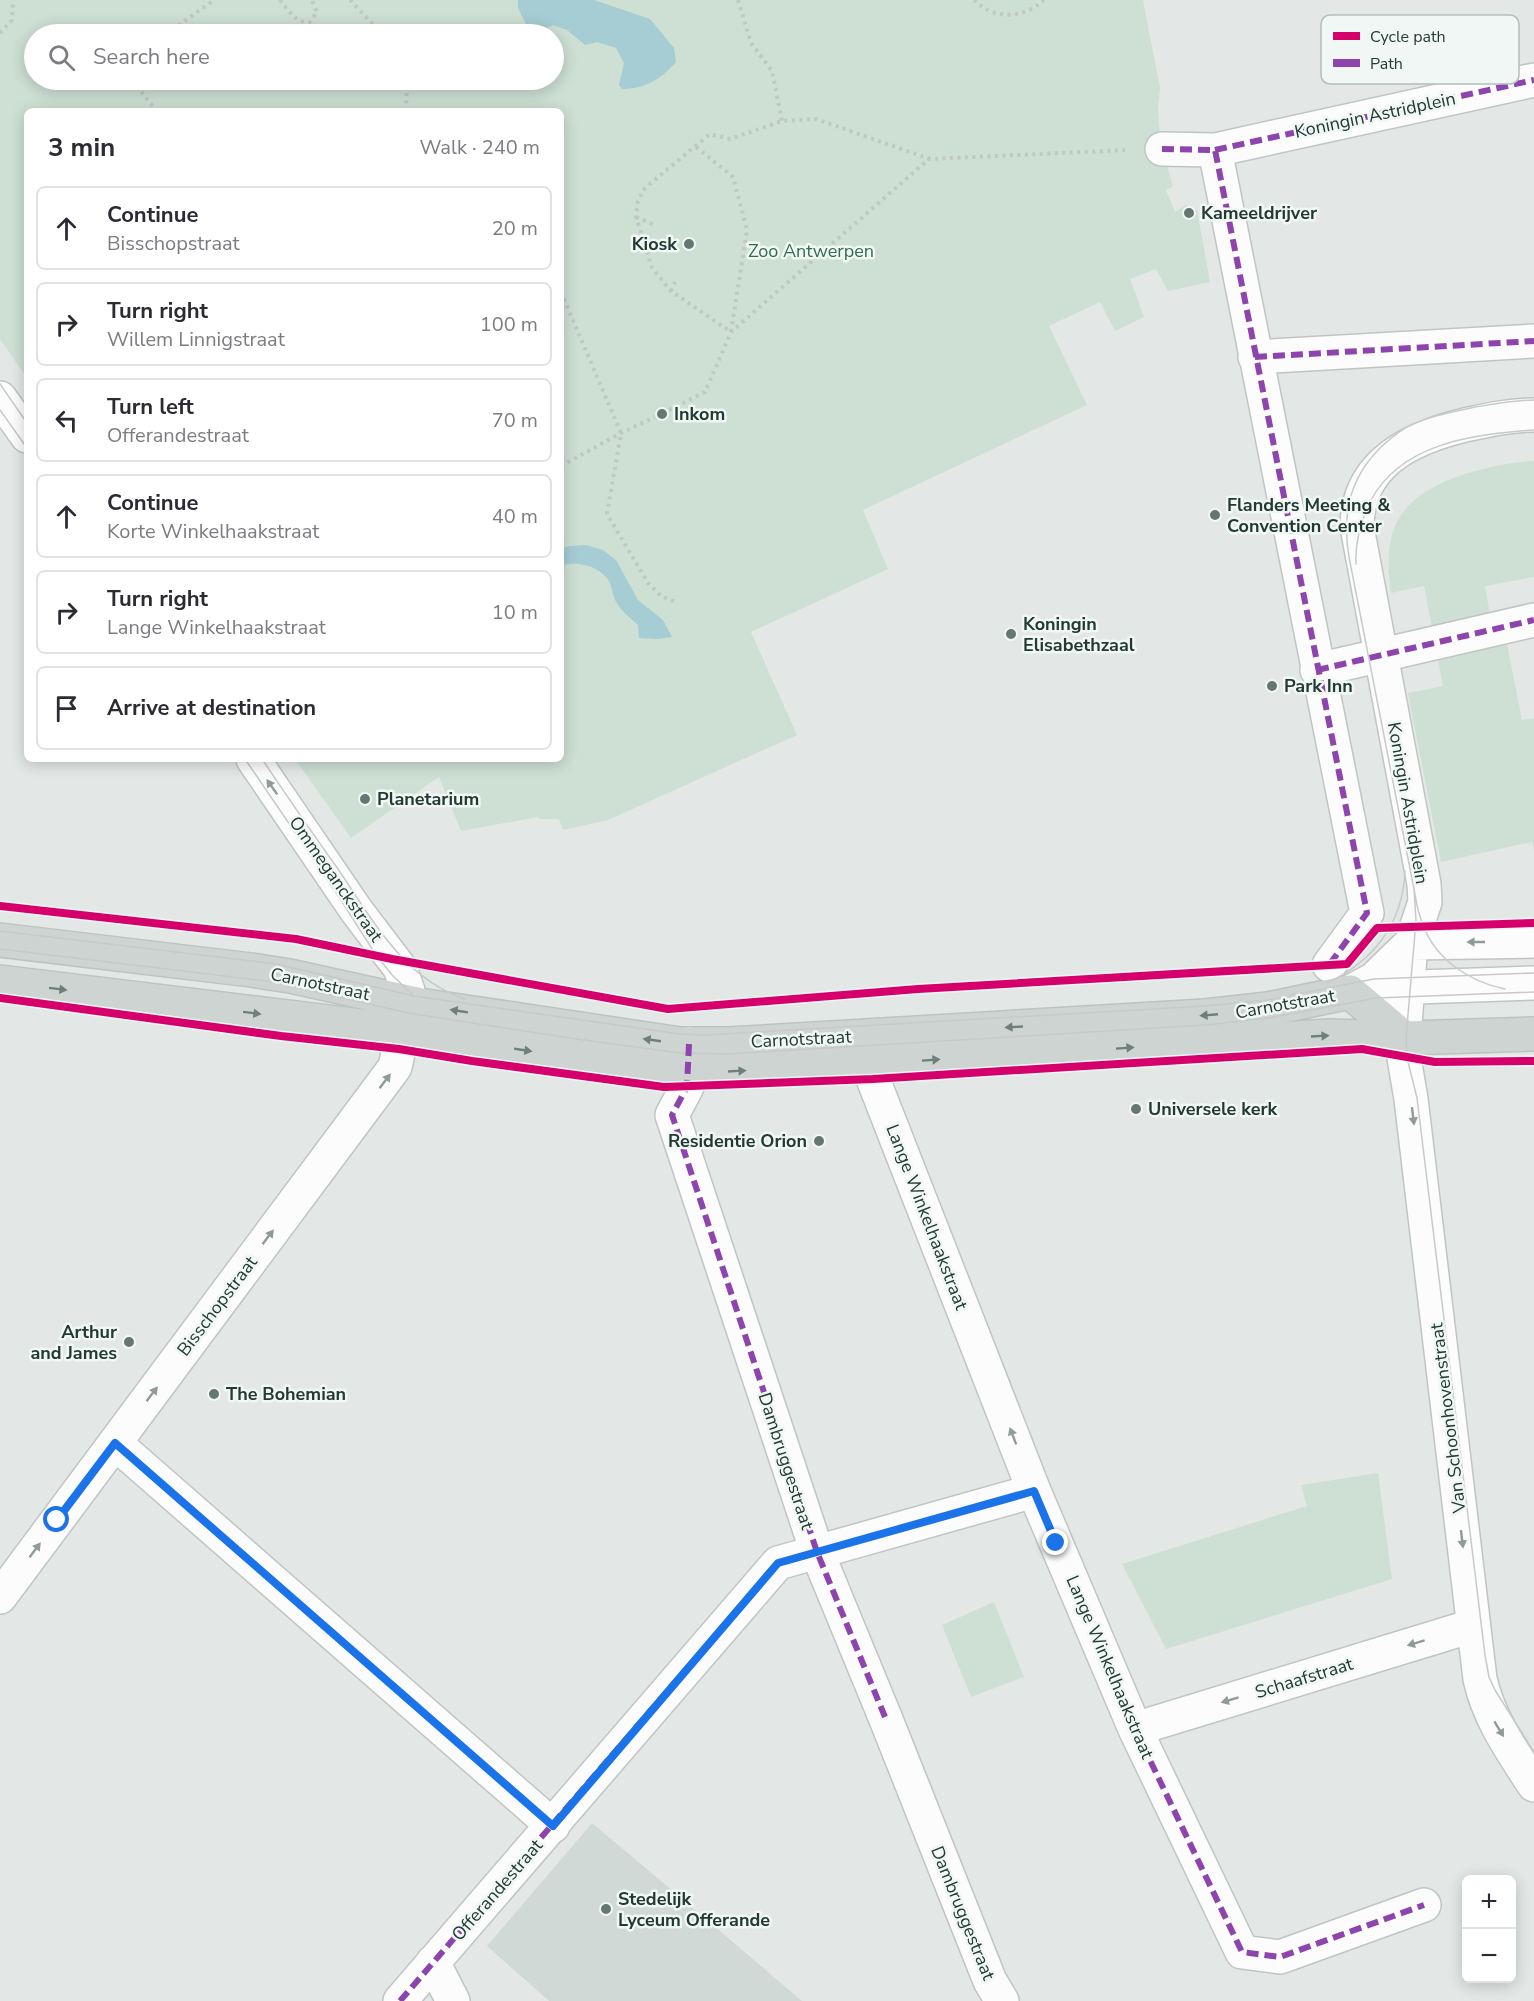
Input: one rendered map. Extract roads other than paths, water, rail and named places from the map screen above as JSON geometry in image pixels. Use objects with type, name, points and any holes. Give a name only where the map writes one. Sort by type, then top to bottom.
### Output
[{"type":"main road","name":"Carnotstraat","points":[[0,940],[267,972],[406,1017],[633,1068],[688,1058],[706,1045],[1205,1016],[1268,1009],[1350,992],[1404,1038]]},
{"type":"main road","name":"Carnotstraat","points":[[0,982],[406,1017]]},
{"type":"main road","points":[[1404,1038],[1534,1035]]},
{"type":"main road","name":"Carnotstraat","points":[[688,1058],[730,1072],[1329,1036],[1404,1038]]},
{"type":"street","name":"Koningin Astridplein","points":[[1519,83],[1534,80]]},
{"type":"street","name":"Koningin Astridplein","points":[[1162,148],[1215,150],[1516,84]]},
{"type":"street","points":[[1215,150],[1367,914],[1329,965]]},
{"type":"street","points":[[1255,357],[1534,341]]},
{"type":"street","points":[[0,398],[24,432]]},
{"type":"street","name":"Koningin Astridplein","points":[[1404,1038],[1411,943],[1425,902],[1424,884],[1357,526],[1357,510],[1362,495],[1380,466],[1396,452],[1418,439],[1439,431],[1492,419],[1534,415]]},
{"type":"street","points":[[1317,670],[1534,620]]},
{"type":"street","name":"Ommeganckstraat","points":[[255,762],[356,910],[400,968],[408,991],[406,1017]]},
{"type":"street","points":[[1350,992],[1374,979],[1411,943],[1534,941]]},
{"type":"street","points":[[1350,992],[1408,986],[1534,983]]},
{"type":"street","name":"Bisschopstraat","points":[[0,1597],[395,1067],[406,1017]]},
{"type":"street","name":"Van Schoonhovenstraat","points":[[1404,1038],[1404,1058],[1411,1099],[1472,1626],[1484,1699],[1492,1717],[1528,1766]]},
{"type":"street","name":"Dambruggestraat","points":[[688,1058],[687,1087],[672,1115],[816,1552],[885,1717],[990,1981],[1002,2001]]},
{"type":"street","name":"Lange Winkelhaakstraat","points":[[872,1064],[873,1079],[1034,1491],[1135,1729],[1242,1952],[1280,1957],[1424,1905]]},
{"type":"street","points":[[115,1443],[553,1826]]},
{"type":"street","name":"Offerandestraat","points":[[400,2001],[778,1563],[1034,1491]]},
{"type":"street","name":"Schaafstraat","points":[[1135,1729],[1472,1626]]},
{"type":"street","points":[[433,1962],[453,2001]]},
{"type":"water","points":[[518,0],[594,0],[650,19],[674,48],[676,62],[652,82],[630,89],[622,89],[619,85],[624,63],[616,48],[597,42],[585,45],[564,29],[564,24],[526,24],[518,8]]},
{"type":"water","points":[[586,545],[603,550],[616,560],[638,600],[663,620],[672,637],[639,638],[638,625],[618,605],[606,577],[588,566],[564,565],[564,548]]},
{"type":"tram line","points":[[0,384],[24,419]]},
{"type":"tram line","points":[[1505,989],[1479,981],[1456,968],[1436,949],[1421,921],[1349,557],[1347,527],[1350,498],[1361,472],[1380,448],[1401,430],[1425,420],[1475,407],[1534,400]]},
{"type":"tram line","points":[[0,410],[24,444]]},
{"type":"tram line","points":[[1356,564],[1359,532],[1370,502],[1383,482],[1400,466],[1419,454],[1441,445],[1487,435],[1534,430]]},
{"type":"tram line","points":[[247,762],[376,955],[413,995]]},
{"type":"tram line","points":[[264,762],[391,945],[424,977],[465,999]]},
{"type":"tram line","points":[[1327,983],[1359,964],[1383,938],[1399,907],[1405,871]]},
{"type":"tram line","points":[[1414,889],[1416,921],[1406,1038],[1407,1058],[1417,1098],[1485,1655],[1489,1677],[1495,1690],[1534,1752]]},
{"type":"tram line","points":[[0,931],[276,964],[414,996],[680,1034],[705,1035],[1205,1006],[1267,1000],[1374,979],[1534,973]]},
{"type":"tram line","points":[[0,949],[274,982],[408,1013],[680,1053],[729,1054],[1205,1025],[1269,1018],[1376,998],[1534,992]]},
{"type":"place","name":"Kameeldrijver","points":[[1189,213]]},
{"type":"place","name":"Kiosk","points":[[689,244]]},
{"type":"place","name":"Inkom","points":[[662,414]]},
{"type":"place","name":"Flanders Meeting & Convention Center","points":[[1215,515]]},
{"type":"place","name":"Koningin Elisabethzaal","points":[[1011,634]]},
{"type":"place","name":"Park Inn","points":[[1272,686]]},
{"type":"place","name":"Planetarium","points":[[365,799]]},
{"type":"place","name":"Universele kerk","points":[[1136,1109]]},
{"type":"place","name":"Residentie Orion","points":[[819,1141]]},
{"type":"place","name":"Arthur and James","points":[[129,1342]]},
{"type":"place","name":"The Bohemian","points":[[214,1394]]},
{"type":"place","name":"Stedelijk Lyceum Offerande","points":[[606,1909]]},
{"type":"park label","name":"Zoo Antwerpen","points":[[811,251]]}]
